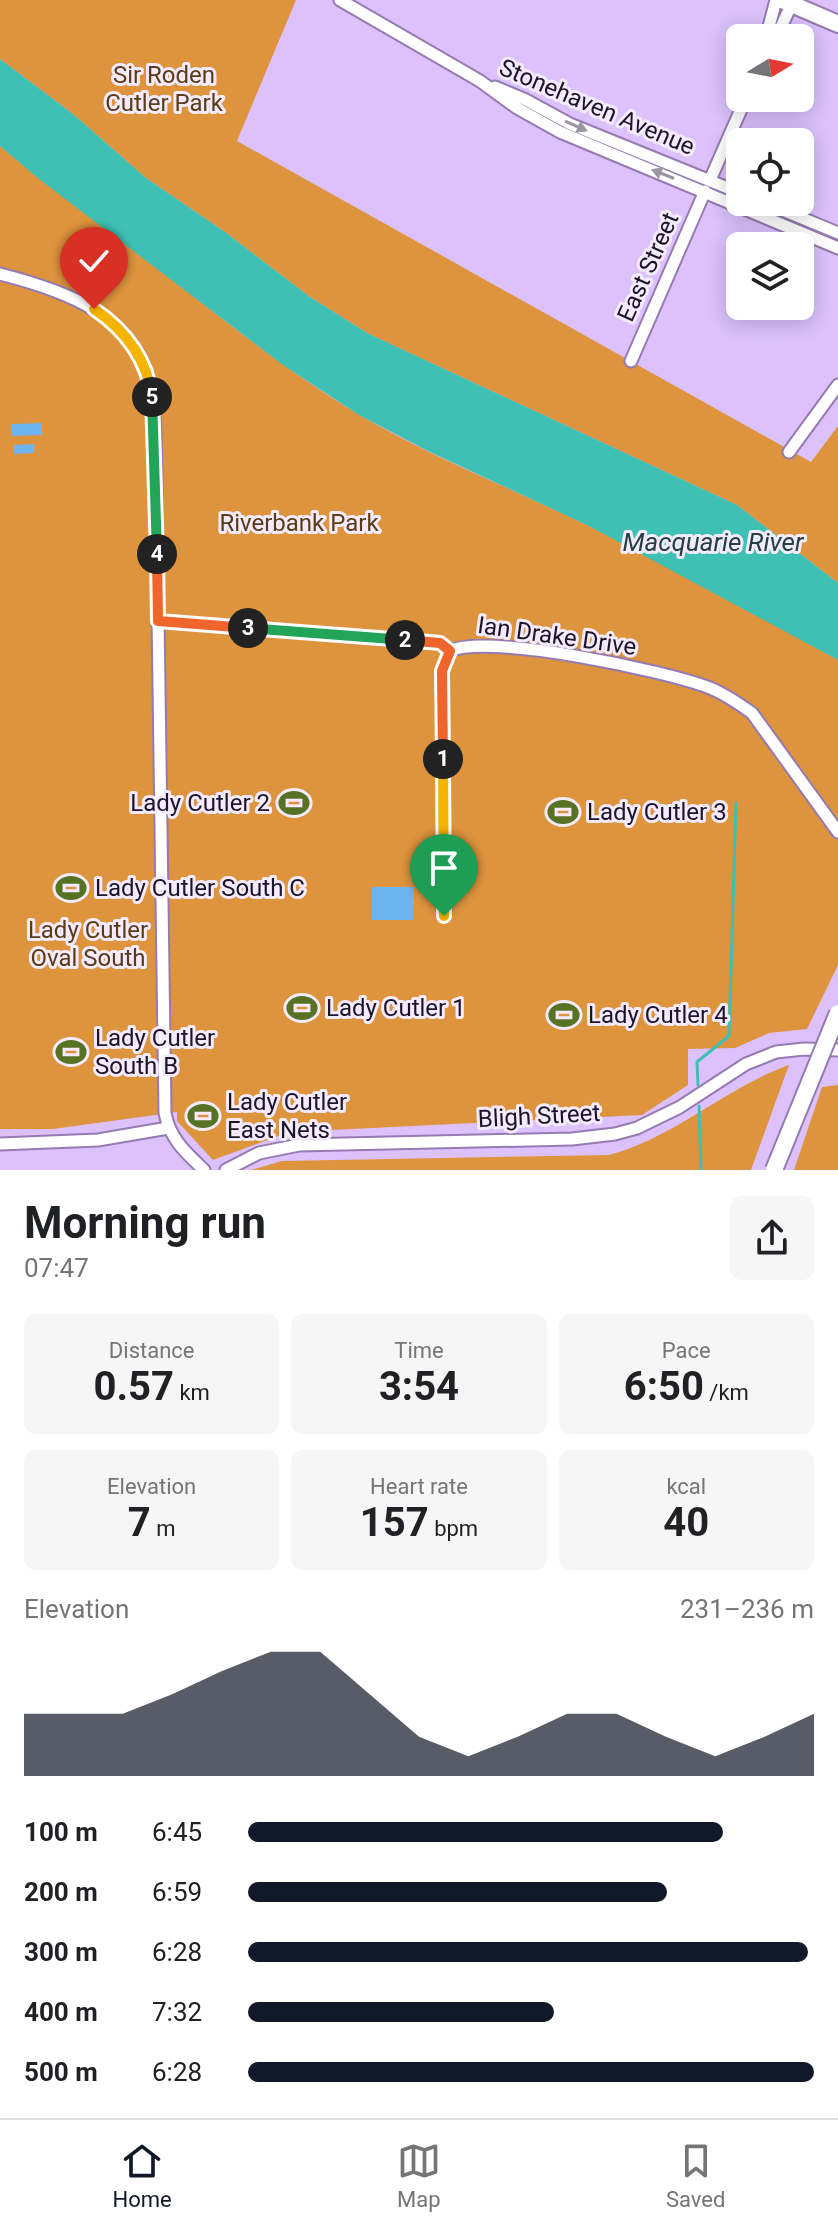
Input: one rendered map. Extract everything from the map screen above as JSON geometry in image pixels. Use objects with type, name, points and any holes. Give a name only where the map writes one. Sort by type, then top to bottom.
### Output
[{"type":"highway","points":[[786,1],[838,24]]},
{"type":"highway","points":[[774,1170],[838,1013]]},
{"type":"street","name":"Stonehaven Avenue","points":[[340,0],[480,81],[517,108],[560,132],[708,186],[838,248]]},
{"type":"street","points":[[774,24],[786,1]]},
{"type":"street","points":[[780,24],[786,1]]},
{"type":"street","name":"East Street","points":[[631,361],[740,112]]},
{"type":"street","name":"Stonehaven Avenue","points":[[708,186],[726,190]]},
{"type":"street","points":[[797,216],[838,233]]},
{"type":"street","points":[[0,274],[51,288],[94,309],[121,330],[144,368],[151,389],[155,434],[164,1098],[168,1128],[175,1141],[204,1170]]},
{"type":"street","points":[[789,452],[837,390]]},
{"type":"street","name":"Ian Drake Drive","points":[[158,621],[440,643],[450,651],[471,645],[546,652],[617,664],[710,688],[752,713],[838,832]]},
{"type":"street","points":[[444,916],[442,671],[450,651]]},
{"type":"street","name":"Bligh Street","points":[[226,1170],[259,1153],[299,1145],[572,1139],[615,1134],[659,1118],[761,1057],[792,1049],[838,1050]]},
{"type":"street","points":[[0,1144],[98,1140],[168,1128]]},
{"type":"green space","name":"Sir Roden Cutler Park","points":[[0,0],[296,0],[237,141],[811,462],[838,426],[838,583],[737,505],[369,334],[310,297],[225,232],[146,178],[73,114],[0,59]]},
{"type":"green space","points":[[0,146],[246,337],[358,414],[442,458],[619,541],[838,660],[838,965],[807,1029],[769,1033],[735,1048],[688,1049],[688,1085],[642,1115],[289,1132],[213,1160],[177,1121],[177,1112],[53,1129],[0,1129]]},
{"type":"green space","points":[[789,1065],[751,1170],[251,1170],[282,1161],[609,1155],[656,1137],[743,1086]]},
{"type":"green space","points":[[838,1085],[838,1170],[794,1170],[822,1087]]},
{"type":"water","name":"Macquarie River","points":[[0,59],[73,114],[146,178],[225,232],[310,297],[369,334],[737,505],[838,583],[838,660],[589,526],[428,451],[359,415],[283,365],[0,146]]},
{"type":"building","points":[[42,423],[42,435],[12,436],[11,424]]},
{"type":"building","points":[[34,444],[34,453],[14,454],[14,445]]},
{"type":"building","points":[[372,887],[414,887],[414,920],[372,920]]},
{"type":"waterway","points":[[698,1085],[697,1062],[729,1036],[736,803]]},
{"type":"waterway","points":[[699,1106],[701,1170]]},
{"type":"place","name":"Lady Cutler 2","points":[[294,803]]},
{"type":"place","name":"Lady Cutler 3","points":[[563,812]]},
{"type":"place","name":"Lady Cutler South C","points":[[71,888]]},
{"type":"place","name":"Lady Cutler 1","points":[[302,1008]]},
{"type":"place","name":"Lady Cutler 4","points":[[564,1015]]},
{"type":"place","name":"Lady Cutler South B","points":[[71,1052]]},
{"type":"place","name":"Lady Cutler East Nets","points":[[203,1116]]},
{"type":"route","points":[[94,309],[121,330],[131,344],[151,389],[155,434],[158,621],[440,643],[450,651],[442,671],[444,916]]},
{"type":"park label","name":"Riverbank Park","points":[[299,523]]},
{"type":"park label","name":"Lady Cutler Oval South","points":[[88,944]]}]
